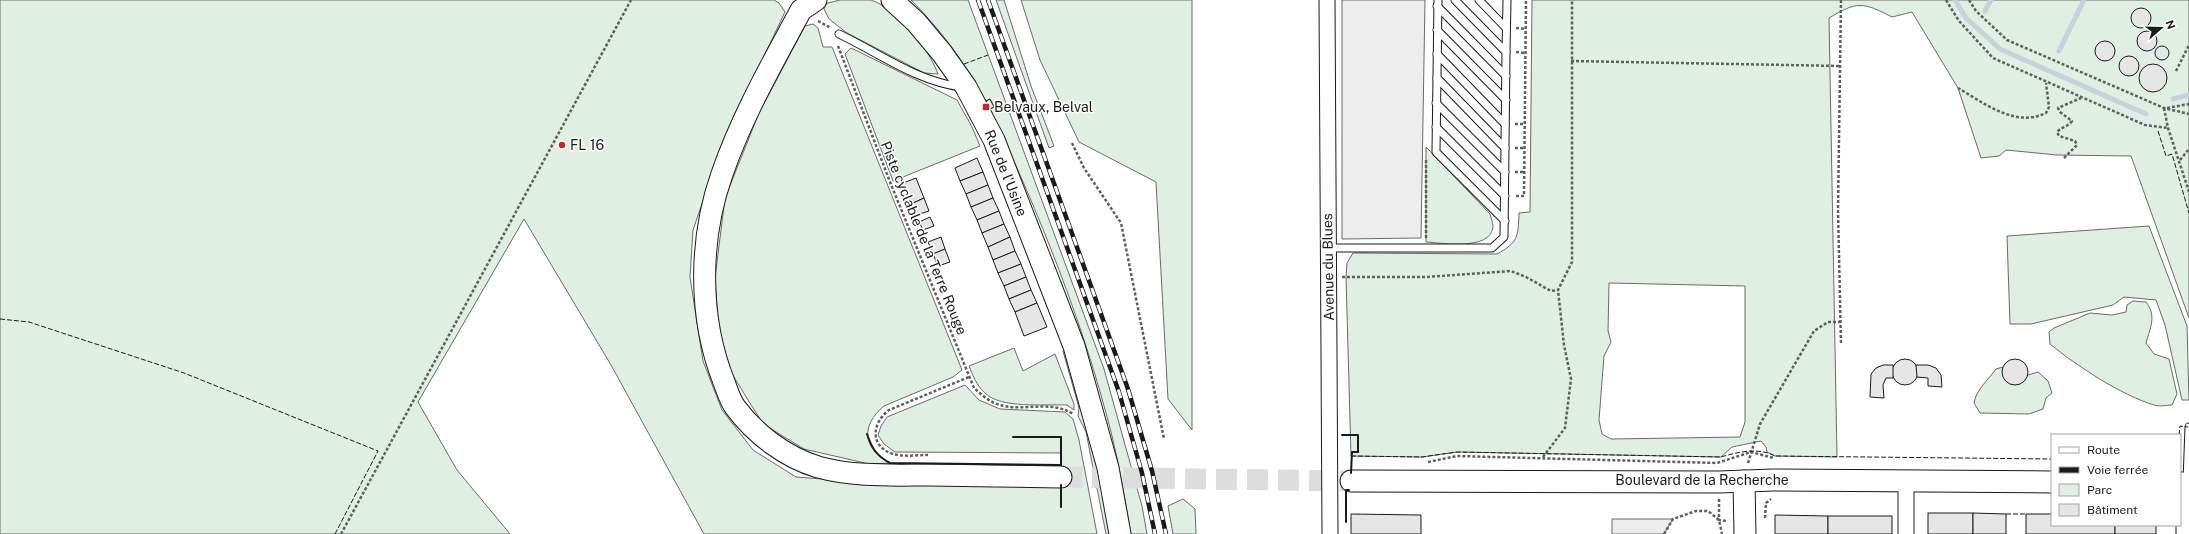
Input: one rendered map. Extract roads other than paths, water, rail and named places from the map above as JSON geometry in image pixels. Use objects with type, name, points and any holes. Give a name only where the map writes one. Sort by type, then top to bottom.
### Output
[{"type":"main road","name":"Rue de l'Usine","points":[[892,0],[916,22],[942,53],[966,87],[994,140],[1074,346],[1108,468],[1120,534]]},
{"type":"main road","points":[[806,3],[746,112],[721,175],[711,210],[705,244],[705,292],[710,330],[720,371],[733,405],[756,431],[787,454],[818,467],[866,475],[1061,477]]},
{"type":"main road","name":"Boulevard de la Recherche","points":[[1351,481],[2051,482]]},
{"type":"main road","points":[[1744,481],[1745,534]]},
{"type":"main road","points":[[2186,483],[2187,534]]},
{"type":"street","name":"Avenue du Blues","points":[[1327,0],[1328,248],[1330,277],[1330,534]]},
{"type":"street","points":[[1906,481],[1906,534]]},
{"type":"lane","points":[[1455,0],[1506,52]]},
{"type":"lane","points":[[1479,0],[1506,28]]},
{"type":"lane","points":[[1328,248],[1492,248],[1504,237],[1506,100],[1505,1]]},
{"type":"lane","points":[[1438,3],[1436,152],[1505,221]]},
{"type":"lane","points":[[1438,3],[1506,76]]},
{"type":"lane","points":[[1437,30],[1506,100]]},
{"type":"lane","points":[[839,34],[921,77],[943,84],[966,87]]},
{"type":"lane","points":[[1437,54],[1505,124]]},
{"type":"lane","points":[[1437,78],[1505,148]]},
{"type":"lane","points":[[1436,102],[1505,172]]},
{"type":"lane","points":[[1436,127],[1505,196]]},
{"type":"lane","points":[[2186,483],[2189,427]]},
{"type":"waterway","points":[[1955,0],[1966,18],[2000,49],[2146,114]]},
{"type":"waterway","points":[[1985,11],[1991,0]]},
{"type":"waterway","points":[[2059,51],[2084,0]]},
{"type":"waterway","points":[[2173,99],[2189,95]]},
{"type":"tunnel","points":[[1061,477],[1351,481]]},
{"type":"railway","points":[[978,0],[1119,392],[1142,473],[1155,534]]},
{"type":"railway","points":[[988,0],[1128,389],[1152,471],[1166,534]]},
{"type":"place","name":"Belvaux, Belval","points":[[986,107]]},
{"type":"place","name":"FL 16","points":[[562,145]]}]
